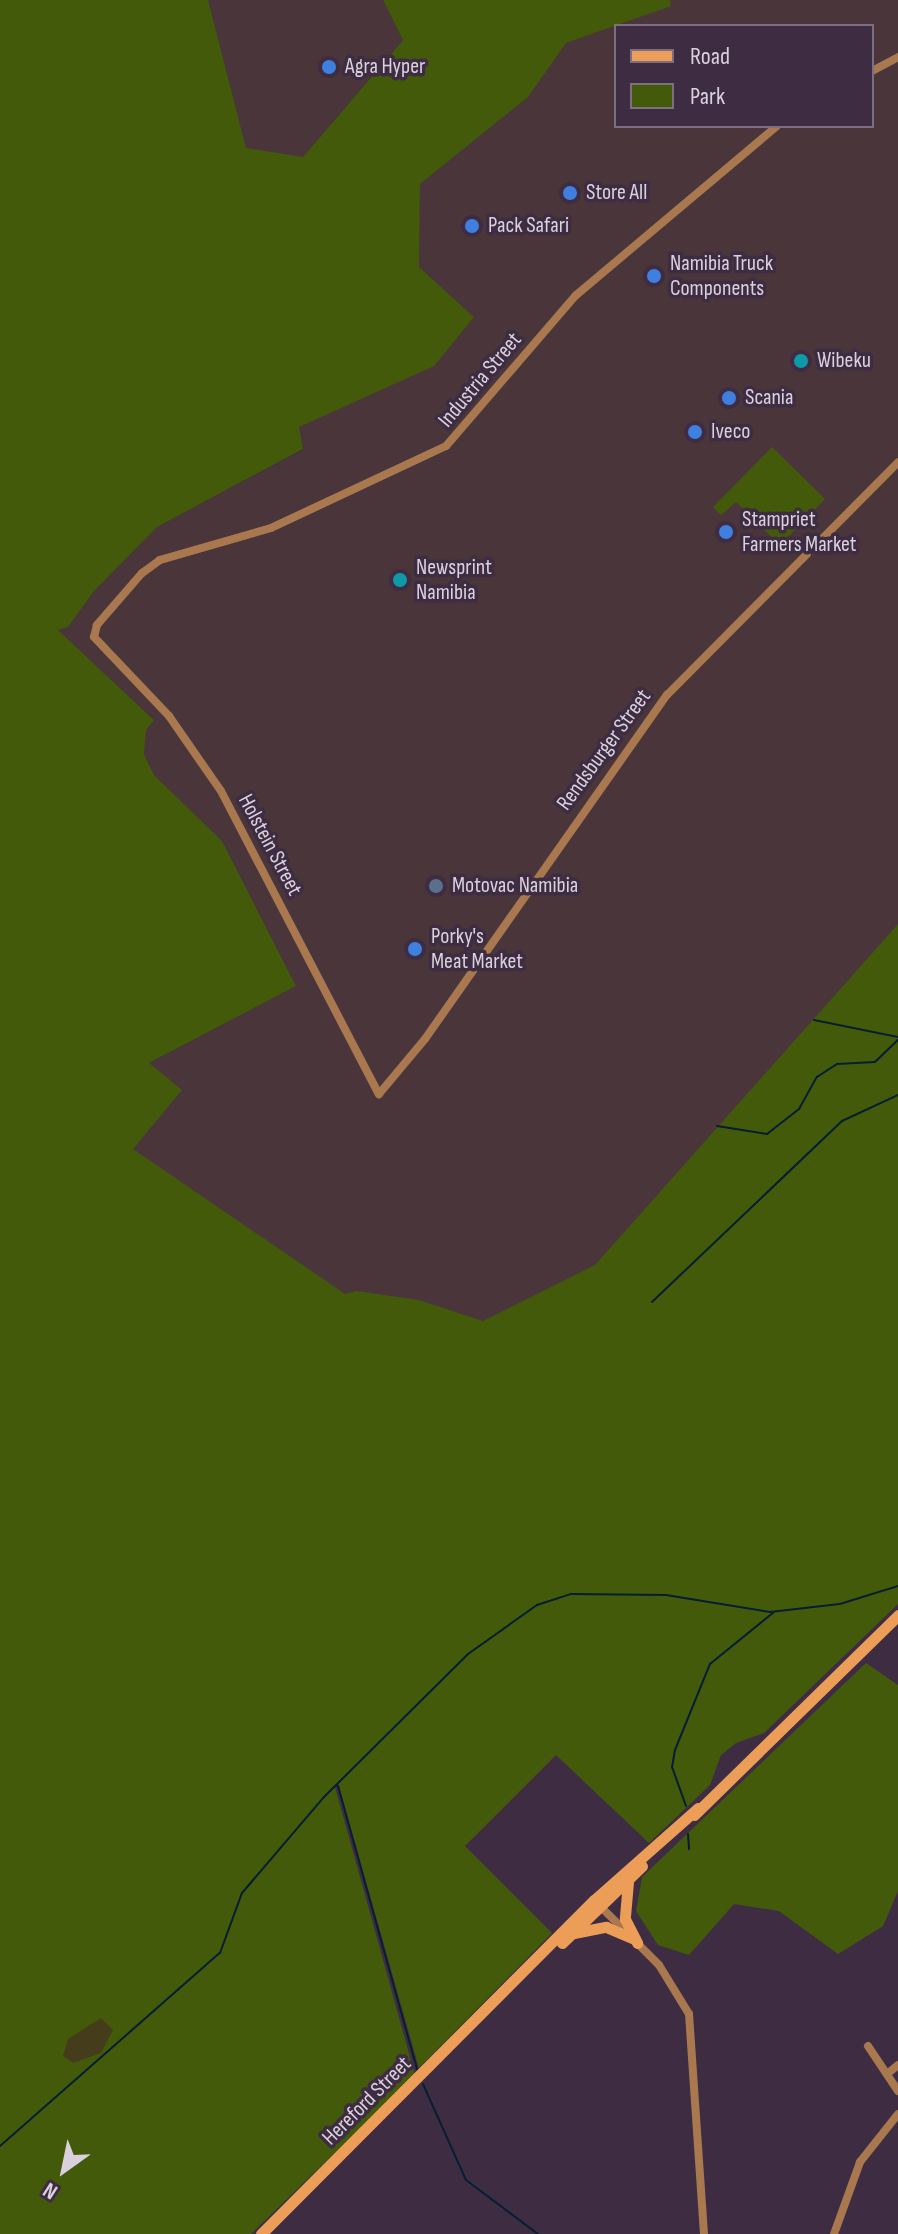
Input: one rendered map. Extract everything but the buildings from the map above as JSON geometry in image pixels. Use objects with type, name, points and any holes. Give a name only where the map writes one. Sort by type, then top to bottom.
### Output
[{"type":"main road","name":"Hereford Street","points":[[261,2234],[597,1903],[898,1615]]},
{"type":"main road","name":"Hereford Street","points":[[502,1996],[571,1934],[597,1903],[632,1875],[698,1808]]},
{"type":"main road","points":[[632,1875],[624,1909],[636,1941]]},
{"type":"main road","points":[[571,1934],[606,1927],[636,1941]]},
{"type":"street","points":[[874,70],[898,57]]},
{"type":"street","name":"Industria Street","points":[[94,637],[97,625],[125,590],[160,560],[271,528],[446,446],[576,295],[775,128]]},
{"type":"street","name":"Rendsburger Street","points":[[379,1094],[425,1039],[667,695],[898,462]]},
{"type":"street","name":"Holstein Street","points":[[94,637],[169,716],[221,791],[379,1094]]},
{"type":"street","points":[[597,1903],[672,1981],[691,2025],[704,2234]]},
{"type":"street","points":[[868,2046],[898,2091]]},
{"type":"street","points":[[887,2074],[898,2065]]},
{"type":"street","points":[[834,2234],[860,2162],[898,2114]]},
{"type":"shaded area","points":[[208,0],[383,0],[403,39],[303,157],[246,149]]},
{"type":"shaded area","points":[[670,0],[898,0],[898,924],[595,1265],[483,1321],[419,1300],[345,1295],[132,1149],[181,1090],[148,1064],[296,986],[222,841],[154,775],[144,754],[146,730],[154,719],[58,630],[68,627],[94,591],[157,527],[303,450],[298,427],[434,365],[474,317],[419,267],[420,184],[528,97],[566,43],[614,26],[614,128],[874,128],[874,24],[619,24],[670,6]]},
{"type":"green space","points":[[0,0],[208,0],[246,148],[303,157],[403,40],[383,0],[670,0],[671,6],[566,43],[528,97],[420,184],[419,267],[474,317],[434,366],[299,427],[303,449],[157,527],[94,591],[68,627],[58,630],[154,720],[146,730],[144,754],[154,775],[222,841],[296,986],[149,1063],[182,1090],[133,1149],[345,1294],[356,1291],[419,1300],[483,1321],[595,1265],[898,924],[898,1604],[764,1733],[736,1743],[721,1755],[710,1785],[649,1843],[556,1755],[465,1846],[552,1933],[419,2068],[338,1783],[335,1787],[415,2075],[251,2234],[0,2234]]},
{"type":"green space","points":[[772,447],[825,499],[780,545],[736,502],[721,515],[713,507]]},
{"type":"green space","points":[[866,1663],[898,1685],[898,1891],[883,1926],[838,1954],[779,1911],[734,1904],[689,1955],[658,1945],[636,1911],[642,1877]]},
{"type":"sand","points":[[101,2018],[113,2030],[101,2053],[73,2063],[63,2056],[68,2039]]},
{"type":"waterway","points":[[814,1020],[898,1037]]},
{"type":"waterway","points":[[717,1126],[767,1134],[799,1109],[817,1077],[837,1064],[875,1062],[898,1040]]},
{"type":"waterway","points":[[652,1302],[842,1121],[898,1095]]},
{"type":"waterway","points":[[0,2146],[220,1953],[242,1893],[324,1797],[468,1654],[537,1605],[571,1594],[666,1595],[770,1612],[840,1604],[898,1586]]},
{"type":"waterway","points":[[686,1806],[672,1767],[675,1750],[710,1664],[774,1612]]},
{"type":"waterway","points":[[338,1786],[417,2069]]},
{"type":"waterway","points":[[688,1834],[689,1849]]},
{"type":"waterway","points":[[423,2084],[466,2180],[538,2234]]},
{"type":"place","name":"Agra Hyper","points":[[329,67]]},
{"type":"place","name":"Store All","points":[[570,193]]},
{"type":"place","name":"Pack Safari","points":[[472,226]]},
{"type":"place","name":"Namibia Truck Components","points":[[654,276]]},
{"type":"place","name":"Wibeku","points":[[801,361]]},
{"type":"place","name":"Scania","points":[[729,398]]},
{"type":"place","name":"Iveco","points":[[695,432]]},
{"type":"place","name":"Stampriet Farmers Market","points":[[726,532]]},
{"type":"place","name":"Newsprint Namibia","points":[[400,580]]},
{"type":"place","name":"Motovac Namibia","points":[[436,886]]},
{"type":"place","name":"Porky's Meat Market","points":[[415,949]]}]
